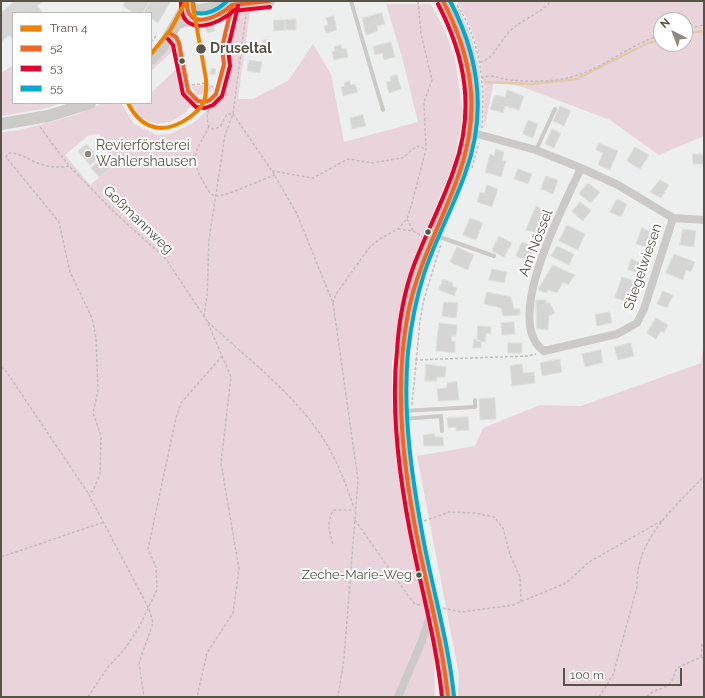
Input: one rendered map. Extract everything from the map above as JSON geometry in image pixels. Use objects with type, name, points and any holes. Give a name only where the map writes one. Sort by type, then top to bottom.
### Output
[{"type":"main road","points":[[152,58],[163,46],[186,4],[198,10],[269,1]]},
{"type":"main road","points":[[443,1],[458,29],[468,63],[472,108],[470,132],[461,169],[436,238],[419,269],[405,330],[401,386],[405,413],[404,452],[421,554],[437,606],[448,697]]},
{"type":"main road","points":[[152,47],[172,31]]},
{"type":"main road","points":[[59,113],[77,104]]},
{"type":"main road","points":[[1,124],[35,120],[87,104]]},
{"type":"street","points":[[470,132],[482,134],[536,150],[581,168],[618,185],[673,218],[704,220]]},
{"type":"street","name":"Am Nössel","points":[[544,351],[538,347],[531,334],[529,303],[537,268],[581,168]]},
{"type":"street","name":"Stiegelwiesen","points":[[544,351],[617,334],[637,323],[644,309],[673,218]]},
{"type":"street","points":[[398,697],[437,606]]},
{"type":"lane","points":[[351,1],[383,110]]},
{"type":"lane","points":[[186,4],[188,16],[196,21]]},
{"type":"lane","points":[[232,5],[222,48],[224,64],[216,94],[210,100],[204,102],[198,101],[192,96],[187,86],[179,43],[172,31],[196,21],[222,14],[232,5]]},
{"type":"lane","points":[[536,150],[554,109]]},
{"type":"lane","points":[[436,238],[494,256]]},
{"type":"lane","points":[[405,413],[475,407],[475,400]]},
{"type":"lane","points":[[405,413],[441,416],[442,431]]},
{"type":"path","points":[[333,304],[336,294],[369,248],[381,238],[398,229],[407,218],[426,149],[424,102],[432,80],[421,34],[418,1]]},
{"type":"path","points":[[454,1],[470,28],[480,62],[483,108],[482,134],[470,174]]},
{"type":"path","points":[[480,62],[486,60],[492,55],[510,31],[551,1]]},
{"type":"path","points":[[204,316],[207,296],[209,240],[225,135],[233,114],[247,3]]},
{"type":"path","points":[[693,27],[704,25]]},
{"type":"path","points":[[481,78],[489,75],[510,80],[550,80],[576,76],[653,37]]},
{"type":"path","points":[[187,86],[209,83],[216,94]]},
{"type":"path","points":[[210,108],[207,115],[209,126],[197,146],[195,161],[197,173],[208,191],[216,196],[226,194],[275,175]]},
{"type":"path","points":[[209,126],[213,129],[220,127],[227,114],[233,114]]},
{"type":"path","points":[[233,114],[275,175],[297,214],[333,304],[358,480],[344,658],[338,697]]},
{"type":"path","name":"Goßmannweg","points":[[38,124],[69,166],[114,212],[166,259],[207,321]]},
{"type":"path","points":[[272,171],[313,178],[348,159],[372,163],[402,158],[417,146],[426,149]]},
{"type":"path","points":[[69,166],[59,168],[38,164],[17,153],[9,153],[6,158],[59,222],[70,272],[92,318],[96,338],[98,391],[93,413],[101,436],[100,474],[93,491],[88,493]]},
{"type":"path","points":[[407,218],[413,231]]},
{"type":"path","points":[[398,229],[413,231],[436,238],[405,413]]},
{"type":"path","points":[[207,321],[296,403],[319,432],[340,469],[355,510]]},
{"type":"path","points":[[196,697],[207,653],[234,613],[239,569],[221,463],[231,377],[223,355],[207,321]]},
{"type":"path","points":[[415,360],[528,356],[544,351]]},
{"type":"path","points":[[88,697],[108,667],[128,645],[157,590],[156,567],[148,549],[176,418],[181,403],[223,355]]},
{"type":"path","points":[[1,367],[6,370],[88,493],[148,609],[153,623],[139,663],[144,697]]},
{"type":"path","points":[[600,697],[613,675],[636,587],[636,576],[640,557],[650,536],[704,476]]},
{"type":"path","points":[[334,544],[328,526],[329,517],[334,510],[355,510]]},
{"type":"path","points":[[422,514],[424,522],[449,512],[475,513],[494,517],[503,528],[510,555],[520,577],[521,602]]},
{"type":"path","points":[[355,519],[415,604],[437,606],[461,612],[513,605],[566,583],[589,562],[663,520]]},
{"type":"path","points":[[1,557],[104,522]]},
{"type":"path","points":[[437,606],[443,615]]},
{"type":"path","points":[[701,657],[702,644],[704,642]]},
{"type":"path","points":[[647,697],[651,692],[666,687],[671,682],[677,668],[701,657]]},
{"type":"shaded area","points":[[450,1],[453,1],[469,31],[478,62],[482,95],[481,129],[478,125],[478,91],[474,60],[465,31]]},
{"type":"shaded area","points":[[456,1],[704,1],[704,136],[659,155],[610,120],[520,86],[494,81],[484,130],[483,79],[477,47],[472,31]]},
{"type":"shaded area","points":[[386,4],[431,4],[445,31],[455,58],[463,114],[454,162],[415,257],[403,304],[392,361],[392,399],[397,453],[408,526],[434,654],[435,697],[1,697],[1,132],[14,131],[44,124],[75,115],[101,104],[122,104],[134,124],[157,135],[170,134],[193,123],[220,99],[230,61],[228,49],[237,13],[250,11],[238,99],[253,99],[289,80],[313,44],[331,74],[344,142],[418,122],[402,57]],"holes":[[[99,134],[112,147],[106,156],[114,165],[90,185],[65,155],[89,135]]]},
{"type":"shaded area","points":[[171,46],[174,50],[152,70],[152,64]]},
{"type":"shaded area","points":[[12,66],[12,104],[58,104],[43,109],[1,116],[1,73]]},
{"type":"shaded area","points":[[178,67],[183,90],[193,103],[187,111],[179,117],[170,121],[153,123],[144,119],[137,113],[132,104],[152,104],[152,92]]},
{"type":"shaded area","points":[[208,84],[212,90],[207,94],[198,95],[191,87]]},
{"type":"shaded area","points":[[704,342],[704,697],[458,697],[459,675],[417,456],[475,446],[483,428],[540,405],[581,406],[701,363]]},
{"type":"building","points":[[15,1],[44,1],[37,6],[42,12],[12,12],[12,39],[9,35],[1,42],[1,13]]},
{"type":"building","points":[[126,1],[146,1],[149,3],[144,12],[132,12],[123,6]]},
{"type":"building","points":[[151,1],[171,1],[158,23],[152,19],[152,12],[144,12]]},
{"type":"building","points":[[382,13],[385,24],[377,26],[378,31],[366,35],[362,18]]},
{"type":"building","points":[[334,16],[337,30],[326,33],[324,26],[328,25],[326,18]]},
{"type":"building","points":[[296,19],[296,30],[285,30],[285,20]]},
{"type":"building","points":[[274,20],[285,20],[285,30],[274,31]]},
{"type":"building","points":[[212,21],[215,31],[207,33],[204,23]]},
{"type":"building","points":[[263,40],[270,40],[270,46],[263,46]]},
{"type":"building","points":[[391,42],[395,57],[384,60],[382,53],[375,55],[373,47]]},
{"type":"building","points":[[341,45],[342,49],[346,48],[348,57],[334,60],[332,52],[335,51],[334,47]]},
{"type":"building","points":[[249,60],[262,62],[260,73],[247,71]]},
{"type":"building","points":[[212,68],[216,69],[215,75],[210,74]]},
{"type":"building","points":[[397,75],[401,89],[389,93],[386,82],[391,81],[390,77]]},
{"type":"building","points":[[350,81],[351,85],[355,84],[358,92],[343,96],[341,87],[345,86],[344,83]]},
{"type":"building","points":[[507,90],[524,96],[519,110],[505,106],[503,113],[490,109],[495,95],[505,97]]},
{"type":"building","points":[[560,106],[571,111],[564,126],[553,121]]},
{"type":"building","points":[[363,115],[366,126],[352,129],[350,118]]},
{"type":"building","points":[[528,120],[538,124],[533,138],[523,134]]},
{"type":"building","points":[[552,129],[561,133],[554,148],[545,144]]},
{"type":"building","points":[[599,143],[618,151],[610,170],[598,165],[603,153],[596,150]]},
{"type":"building","name":"Revierförsterei Wahlershausen","points":[[87,144],[98,158],[90,165],[78,151]]},
{"type":"building","points":[[635,147],[649,155],[640,169],[627,161]]},
{"type":"building","points":[[496,149],[504,152],[502,160],[506,161],[501,177],[485,172],[490,154],[494,156]]},
{"type":"building","points":[[693,154],[704,154],[704,164],[693,164]]},
{"type":"building","name":"Revierförsterei Wahlershausen","points":[[102,158],[111,168],[99,177],[91,168]]},
{"type":"building","points":[[518,169],[532,174],[528,184],[514,179]]},
{"type":"building","points":[[546,176],[558,180],[553,194],[541,189]]},
{"type":"building","points":[[660,180],[669,185],[661,198],[650,192]]},
{"type":"building","points":[[588,183],[600,192],[591,203],[579,194]]},
{"type":"building","points":[[487,185],[498,189],[492,207],[477,202],[480,192],[484,193]]},
{"type":"building","points":[[617,199],[627,204],[621,217],[610,212]]},
{"type":"building","points":[[580,202],[591,210],[583,221],[572,212]]},
{"type":"building","points":[[536,206],[551,212],[549,217],[552,218],[545,235],[526,230]]},
{"type":"building","points":[[470,218],[483,223],[476,240],[463,235]]},
{"type":"building","points":[[567,225],[585,234],[578,250],[559,241]]},
{"type":"building","points":[[642,228],[654,233],[649,248],[636,244]]},
{"type":"building","points":[[683,229],[696,231],[694,247],[680,245]]},
{"type":"building","points":[[499,236],[512,243],[504,257],[492,251]]},
{"type":"building","points":[[522,242],[535,247],[529,261],[516,256]]},
{"type":"building","points":[[557,246],[574,254],[569,265],[551,256]]},
{"type":"building","points":[[457,247],[474,255],[468,270],[450,262]]},
{"type":"building","points":[[674,254],[695,262],[691,272],[686,270],[683,280],[666,273]]},
{"type":"building","points":[[631,259],[644,264],[641,274],[628,270]]},
{"type":"building","points":[[553,265],[575,275],[568,285],[563,282],[557,293],[548,290],[546,293],[538,290]]},
{"type":"building","points":[[492,269],[507,272],[504,283],[489,280]]},
{"type":"building","points":[[622,277],[638,282],[631,303],[615,298]]},
{"type":"building","points":[[443,279],[453,283],[452,286],[457,288],[454,296],[439,290]]},
{"type":"building","points":[[663,291],[673,295],[667,308],[657,304]]},
{"type":"building","points":[[487,292],[511,297],[514,309],[520,309],[520,315],[503,316],[501,308],[484,304]]},
{"type":"building","points":[[536,300],[546,300],[546,303],[550,303],[555,313],[549,316],[548,330],[537,329]]},
{"type":"building","points":[[444,302],[458,303],[456,318],[442,316]]},
{"type":"building","points":[[610,312],[612,323],[597,326],[595,315]]},
{"type":"building","points":[[656,318],[668,325],[664,333],[661,331],[656,339],[647,333]]},
{"type":"building","points":[[514,322],[515,334],[502,335],[501,323]]},
{"type":"building","points":[[439,323],[457,325],[456,336],[452,336],[451,341],[455,341],[455,353],[436,351]]},
{"type":"building","points":[[478,326],[491,327],[491,334],[486,333],[485,342],[477,341]]},
{"type":"building","points":[[474,339],[481,341],[481,348],[473,348]]},
{"type":"building","points":[[508,343],[522,343],[522,353],[508,353]]},
{"type":"building","points":[[631,343],[634,356],[618,360],[614,347]]},
{"type":"building","points":[[601,350],[603,363],[585,367],[582,354]]},
{"type":"building","points":[[560,359],[562,372],[542,376],[540,363]]},
{"type":"building","points":[[426,364],[446,367],[445,377],[437,377],[437,381],[425,381]]},
{"type":"building","points":[[522,364],[523,373],[534,372],[535,383],[512,386],[510,366]]},
{"type":"building","points":[[457,382],[459,400],[438,401],[437,389],[447,388],[447,383]]},
{"type":"building","points":[[495,398],[496,419],[480,420],[479,399]]},
{"type":"building","points":[[468,417],[469,430],[456,431],[456,427],[448,428],[447,418]]},
{"type":"building","points":[[434,434],[435,437],[443,437],[444,446],[424,446],[423,435]]},
{"type":"waterway","points":[[693,32],[704,31]]},
{"type":"waterway","points":[[486,82],[532,84],[577,79],[653,42]]},
{"type":"tram line","name":"4","points":[[152,53],[171,29],[186,1]]},
{"type":"tram line","name":"4","points":[[129,104],[140,120],[155,127],[163,128],[181,123],[202,106],[206,96],[206,79],[192,1]]},
{"type":"transit line","name":"53","points":[[181,1],[182,13],[186,21],[193,25],[201,26],[210,24],[220,20],[236,9]]},
{"type":"transit line","name":"52","points":[[187,1],[188,11],[191,17],[204,20],[219,14],[232,5]]},
{"type":"transit line","name":"55","points":[[193,1],[194,12],[203,14],[220,7],[227,1]]},
{"type":"transit line","name":"52","points":[[232,5],[269,1]]},
{"type":"transit line","name":"52","points":[[443,1],[453,22],[467,63],[471,105],[470,127],[466,148],[454,189],[425,258],[412,294],[408,313],[401,372],[401,403],[402,433],[409,493],[420,552],[440,642],[448,697]]},
{"type":"transit line","name":"55","points":[[450,1],[468,43],[473,64],[477,86],[478,108],[476,130],[472,152],[465,174],[428,261],[419,293],[412,322],[408,352],[406,401],[416,500],[445,640],[454,696]]},
{"type":"transit line","name":"53","points":[[438,4],[448,24],[461,65],[466,106],[464,126],[460,147],[450,181],[414,265],[407,286],[402,307],[398,339],[395,375],[395,401],[398,453],[405,506],[434,644],[442,697]]},
{"type":"transit line","name":"52","points":[[171,34],[176,37],[179,43],[188,91],[198,101],[204,102],[210,100],[216,94],[224,64],[222,48],[232,5]]},
{"type":"transit line","name":"53","points":[[168,39],[173,45],[183,94],[196,107],[205,108],[213,105],[222,96],[230,66],[228,48],[238,6]]},
{"type":"transit line","name":"53","points":[[233,11],[270,7]]},
{"type":"place","name":"Druseltal","points":[[201,49]]},
{"type":"place","name":"Revierförsterei Wahlershausen","points":[[88,154]]},
{"type":"place","name":"Zeche-Marie-Weg","points":[[419,575]]}]
